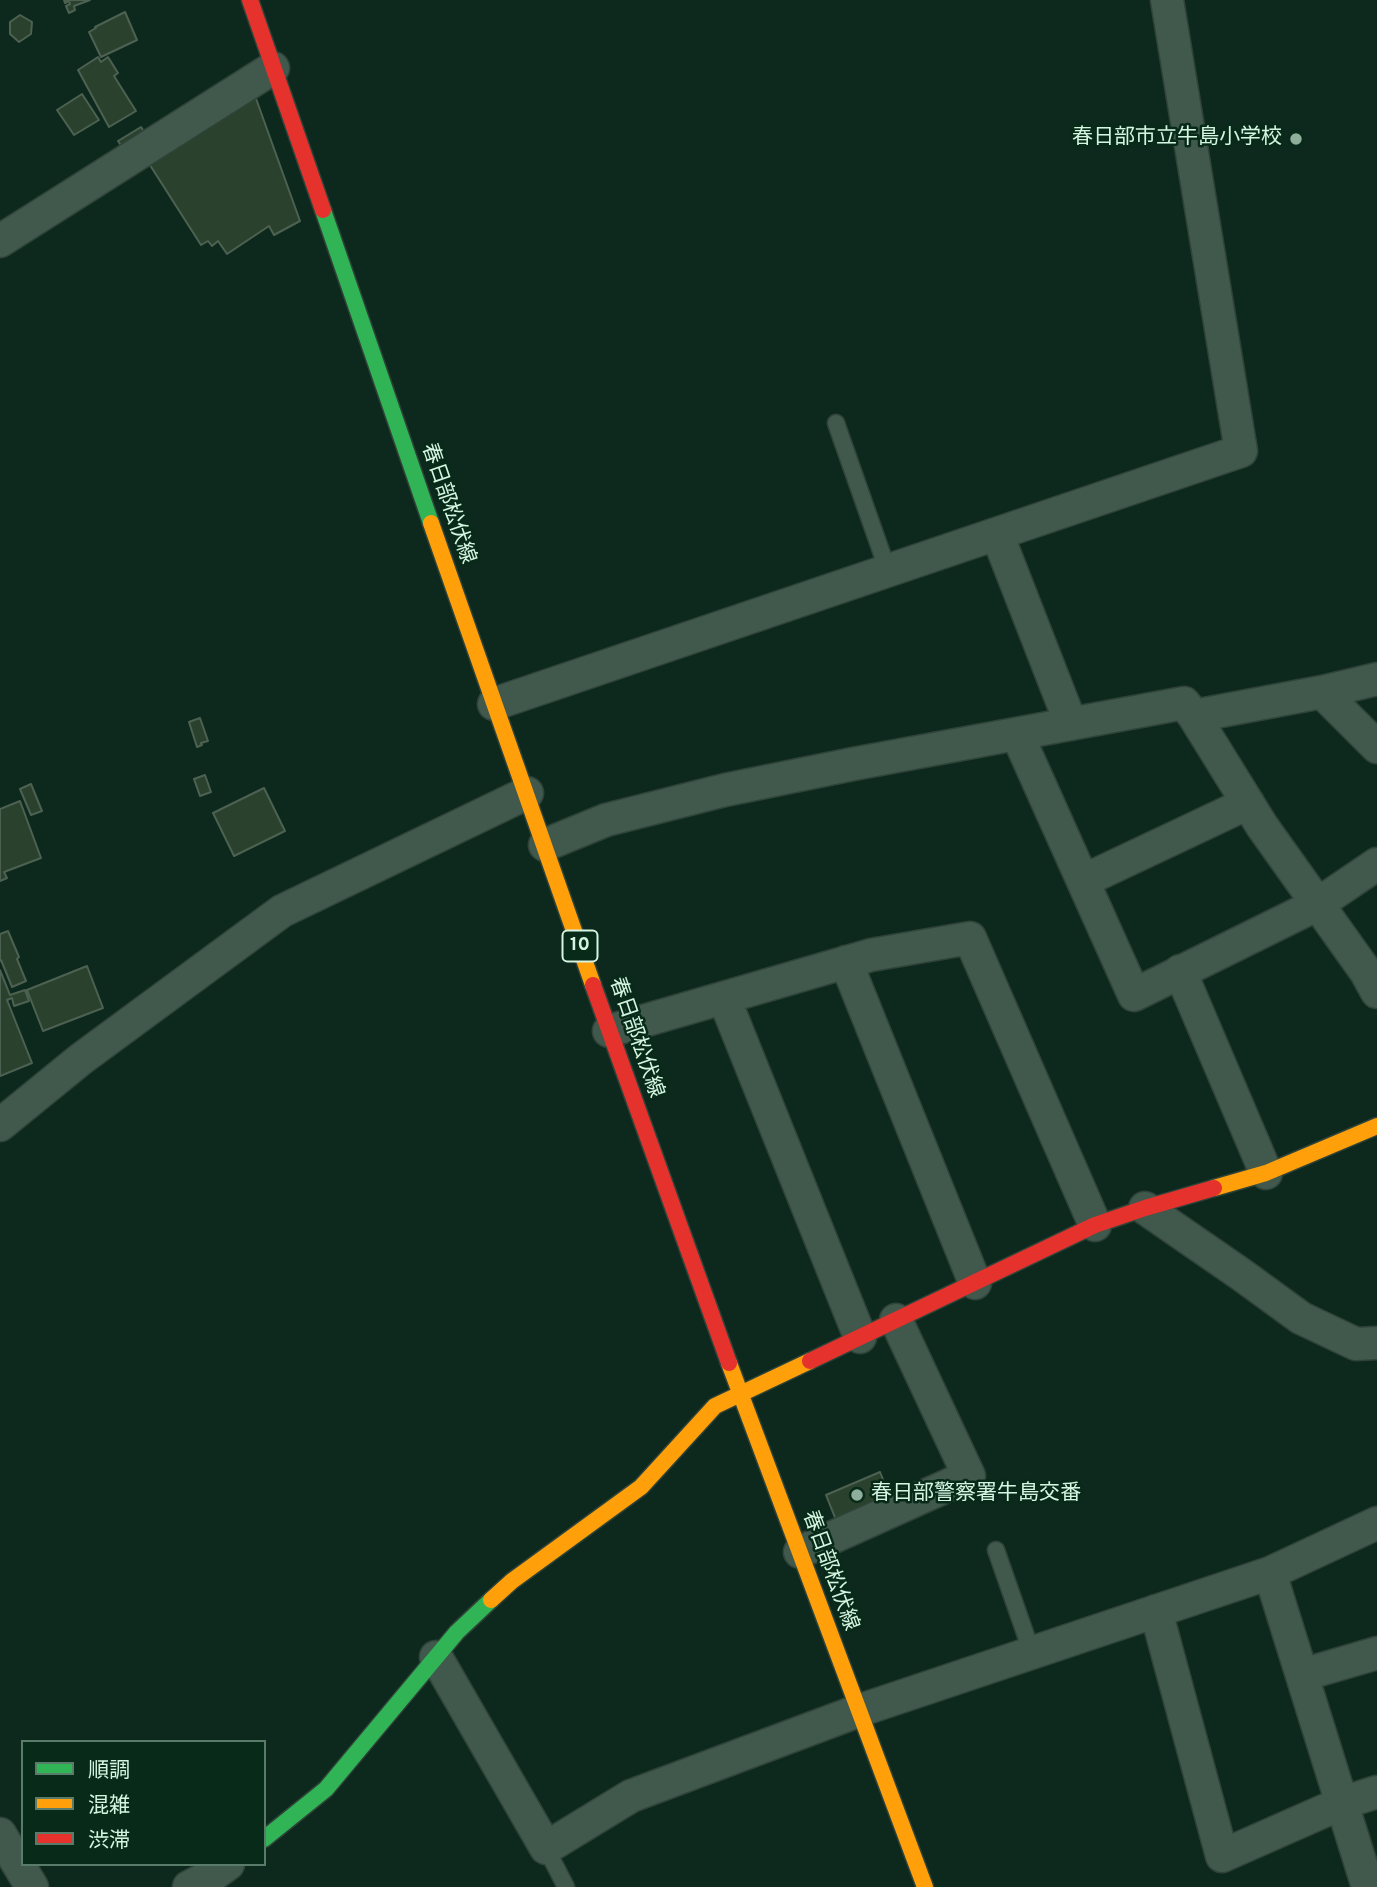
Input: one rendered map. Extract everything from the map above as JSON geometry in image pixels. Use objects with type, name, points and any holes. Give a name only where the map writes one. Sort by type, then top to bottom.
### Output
[{"type":"main road","name":"春日部松伏線","points":[[250,0],[609,1031],[740,1394],[925,1887]]},
{"type":"main road","points":[[266,1837],[326,1788],[457,1632],[512,1581],[641,1487],[715,1406],[1095,1225],[1144,1208],[1266,1174],[1377,1126]]},
{"type":"street","points":[[494,704],[1241,452],[1167,0]]},
{"type":"street","points":[[0,241],[74,184],[273,68]]},
{"type":"street","points":[[997,534],[1071,724]]},
{"type":"street","points":[[1194,716],[1377,679]]},
{"type":"street","points":[[1322,692],[1377,747]]},
{"type":"street","points":[[545,845],[606,820],[725,790],[1184,704],[1262,826],[1366,972],[1377,992]]},
{"type":"street","points":[[1017,734],[1134,995],[1318,904],[1377,864]]},
{"type":"street","points":[[0,1125],[81,1059],[282,911],[527,793]]},
{"type":"street","points":[[1083,881],[1248,803]]},
{"type":"street","points":[[609,1031],[872,955],[970,937],[1095,1225]]},
{"type":"street","points":[[846,962],[975,1283]]},
{"type":"street","points":[[1180,971],[1266,1174]]},
{"type":"street","points":[[724,998],[860,1337]]},
{"type":"street","points":[[1144,1208],[1301,1318],[1356,1344],[1377,1343]]},
{"type":"street","points":[[800,1552],[969,1476],[896,1320]]},
{"type":"street","points":[[436,1657],[546,1848],[631,1796],[858,1712],[1270,1573],[1377,1523]]},
{"type":"street","points":[[1270,1573],[1368,1887]]},
{"type":"street","points":[[1156,1611],[1222,1856],[1342,1803],[1377,1792]]},
{"type":"street","points":[[1302,1675],[1377,1653]]},
{"type":"street","points":[[0,1835],[32,1887]]},
{"type":"street","points":[[189,1887],[225,1866]]},
{"type":"lane","points":[[836,423],[888,571]]},
{"type":"lane","points":[[996,1550],[1032,1653]]},
{"type":"lane","points":[[546,1848],[566,1887]]},
{"type":"building","points":[[64,0],[90,0],[74,6],[75,10],[69,13],[66,6],[70,4],[69,1],[65,3]]},
{"type":"building","points":[[125,12],[137,40],[101,57],[89,32]]},
{"type":"building","points":[[20,15],[32,22],[31,34],[19,42],[10,34],[10,22]]},
{"type":"building","points":[[98,57],[101,62],[108,57],[118,73],[114,76],[136,111],[109,127],[78,70]]},
{"type":"building","points":[[254,93],[300,221],[274,235],[269,226],[227,254],[218,241],[212,246],[208,241],[201,245],[148,162]]},
{"type":"building","points":[[82,94],[99,120],[74,135],[57,110]]},
{"type":"building","points":[[141,127],[147,136],[124,150],[118,141]]},
{"type":"building","points":[[200,718],[208,741],[197,747],[189,722]]},
{"type":"building","points":[[205,775],[211,792],[200,796],[194,779]]},
{"type":"building","points":[[31,784],[42,811],[31,815],[20,789]]},
{"type":"building","points":[[264,788],[285,831],[234,856],[213,813]]},
{"type":"building","points":[[20,801],[41,858],[4,872],[7,878],[0,881],[0,809]]},
{"type":"building","points":[[8,931],[26,981],[12,987],[0,961],[0,934]]},
{"type":"building","points":[[87,966],[103,1008],[43,1031],[27,990]]},
{"type":"building","points":[[0,970],[10,995],[25,990],[29,1001],[14,1006],[12,998],[7,1000],[32,1063],[0,1076]]},
{"type":"building","points":[[880,1472],[890,1497],[836,1520],[826,1495]]},
{"type":"traffic: fast","points":[[323,210],[431,523]]},
{"type":"traffic: fast","points":[[266,1837],[326,1789],[457,1632],[491,1600]]},
{"type":"traffic: slow","points":[[431,523],[593,985]]},
{"type":"traffic: slow","points":[[1214,1188],[1266,1173],[1377,1126]]},
{"type":"traffic: slow","points":[[491,1600],[512,1581],[641,1487],[715,1406],[810,1361]]},
{"type":"traffic: slow","points":[[729,1363],[925,1887]]},
{"type":"traffic: jam","points":[[250,0],[323,210]]},
{"type":"traffic: jam","points":[[593,985],[729,1363]]},
{"type":"traffic: jam","points":[[810,1361],[1095,1225],[1214,1188]]},
{"type":"place","name":"春日部市立牛島小学校","points":[[1296,139]]},
{"type":"place","name":"春日部警察署牛島交番","points":[[857,1495]]}]
